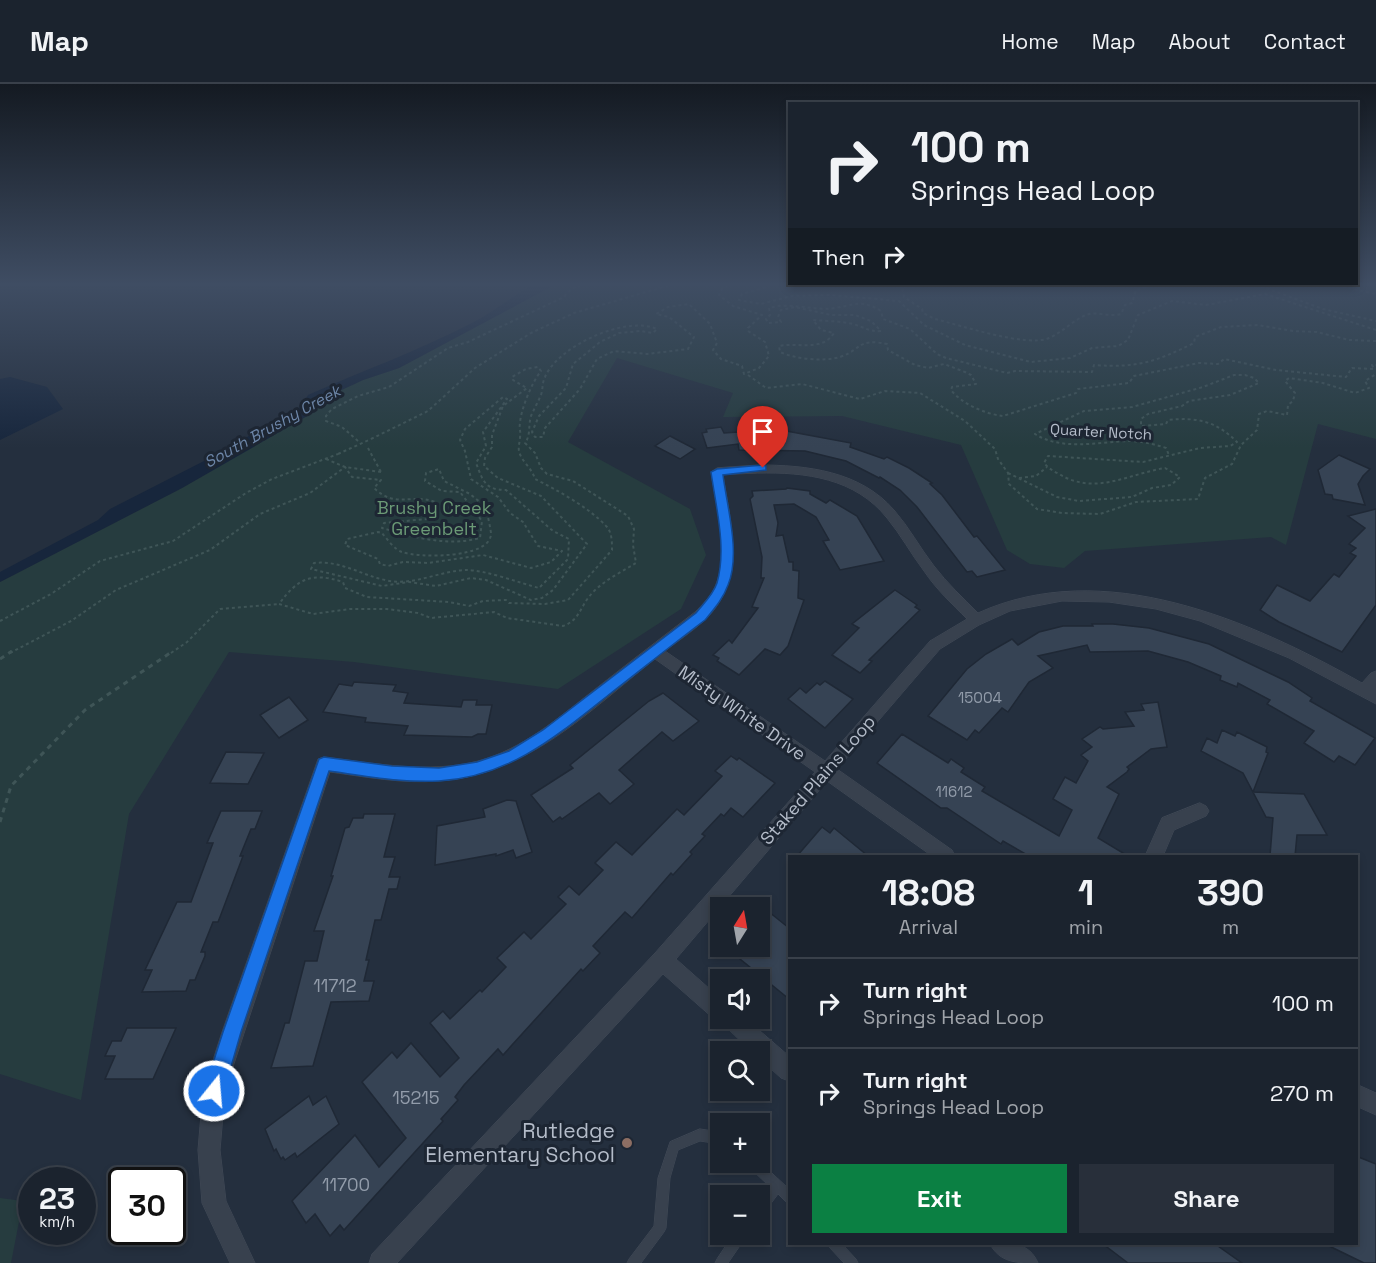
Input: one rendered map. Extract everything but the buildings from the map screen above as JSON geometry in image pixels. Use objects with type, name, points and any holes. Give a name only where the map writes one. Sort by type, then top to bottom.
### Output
[{"type":"street","points":[[243,1263],[214,1203],[209,1150],[214,1091],[324,764],[392,773],[439,774],[477,768],[515,755],[548,734],[700,616],[714,600],[723,584],[727,552],[717,472],[771,468],[812,472],[840,481],[866,494],[876,500],[894,520],[931,571],[976,620]]},
{"type":"street","name":"Staked Plains Loop","points":[[381,1263],[662,960],[934,645],[976,620],[1015,605],[1040,600],[1075,597],[1142,602],[1222,623],[1372,689]]},
{"type":"street","name":"Misty White Drive","points":[[655,652],[945,855]]},
{"type":"street","points":[[1154,855],[1168,824],[1200,811]]},
{"type":"street","points":[[662,960],[710,1002]]},
{"type":"street","points":[[742,1029],[788,1069]]},
{"type":"street","points":[[1358,1096],[1376,1104]]},
{"type":"street","points":[[1003,1245],[1026,1263]]},
{"type":"lane","points":[[633,1263],[660,1228],[664,1178],[674,1146],[699,1135],[710,1137]]},
{"type":"lane","points":[[764,1173],[788,1196]]},
{"type":"lane","points":[[770,1195],[777,1185]]},
{"type":"lane","points":[[722,1263],[734,1245]]},
{"type":"lane","points":[[835,1245],[852,1263]]},
{"type":"path","points":[[358,441],[342,427],[326,421],[326,416],[332,409],[358,396],[389,387],[415,367],[448,348],[476,338]]},
{"type":"path","points":[[0,621],[51,594],[100,561],[173,541],[246,493],[272,479],[338,454],[428,411],[475,368],[523,338]]},
{"type":"path","points":[[0,822],[10,786],[85,710],[187,642],[220,609],[279,604],[313,614],[350,609],[387,609],[418,613],[431,618],[494,612],[507,618],[563,626],[577,618],[587,598],[615,573],[636,563],[633,546],[634,529],[628,516],[573,481],[547,474],[541,468],[535,453],[525,443],[530,437],[528,423],[531,412],[542,393],[544,378],[570,350],[594,338]]},
{"type":"path","points":[[605,338],[573,364],[570,383],[565,393],[533,422],[532,432],[535,436],[545,436],[545,428],[580,389],[597,359],[614,351],[647,354],[688,348],[694,338]]},
{"type":"path","points":[[715,338],[717,343],[714,350],[721,359],[742,366],[744,374],[766,388],[802,384],[860,399],[885,391],[920,393],[928,396],[980,433],[996,448],[998,459],[1008,474],[1009,484],[1037,509],[1062,513],[1100,514],[1136,502],[1198,499],[1205,478],[1232,464],[1241,445],[1257,430],[1259,414],[1268,411],[1287,415],[1288,405],[1293,401],[1295,393],[1285,381],[1289,378],[1323,383],[1355,393],[1369,388],[1365,381],[1376,374]]},
{"type":"path","points":[[747,374],[763,367],[769,356],[765,342],[759,338]]},
{"type":"path","points":[[831,338],[829,343],[823,346],[796,342],[779,346],[780,352],[787,355],[834,358],[859,343],[867,341],[887,344],[888,350],[915,365],[928,368],[945,364],[971,375],[976,384],[952,387],[951,390],[958,399],[993,415],[1003,416],[1076,393],[1078,389],[1129,383],[1134,376],[1199,363],[1218,364],[1224,359],[1276,370],[1346,377],[1352,368],[1374,369],[1372,365],[1376,365]]},
{"type":"path","points":[[920,338],[937,354],[966,365],[1007,373],[1015,371],[1092,372],[1094,365],[1124,366],[1156,361],[1194,343],[1195,338]]},
{"type":"path","points":[[951,338],[985,352],[1031,362],[1070,358],[1092,348],[1118,346],[1129,338]]},
{"type":"path","points":[[1011,338],[1038,341],[1050,338]]},
{"type":"path","points":[[1340,338],[1376,341]]},
{"type":"path","points":[[279,604],[290,587],[309,577],[316,576],[343,582],[345,588],[368,597],[449,602],[469,606],[483,601],[506,600],[509,603],[527,604],[568,600],[574,597],[592,570],[612,550],[612,539],[608,528],[565,494],[535,479],[532,469],[521,457],[518,449],[522,434],[519,426],[522,406],[531,393],[534,380],[541,371],[538,367],[526,369],[512,376],[513,380],[527,388],[503,406],[492,435],[492,447],[484,460],[486,469],[499,480],[538,494],[557,515],[582,535],[587,544],[584,553],[547,595],[532,601],[500,586],[471,578],[425,588],[405,582],[385,586],[355,583],[327,571],[311,570],[314,564],[324,562],[347,567],[387,581],[430,579],[437,575],[468,570],[539,588],[548,582],[568,559],[568,539],[552,531],[506,490],[493,490],[484,484],[476,463],[486,446],[483,432],[507,399],[506,397],[503,397],[465,429],[460,440],[465,451],[471,479],[498,497],[510,513],[523,522],[538,546],[562,551],[554,560],[539,568],[526,569],[496,556],[484,555],[425,563],[410,560],[397,561],[388,566],[380,564],[378,559],[345,544],[347,540],[378,532],[382,533],[400,552],[423,556],[470,554],[488,540],[491,534],[486,507],[470,494],[444,481],[439,469],[435,468],[426,473],[425,481],[442,491],[459,492],[466,498],[482,521],[480,538],[471,542],[439,540],[382,528],[384,523],[427,519],[436,511],[435,502],[430,499],[396,502],[376,491],[374,488],[381,480],[352,477],[345,467]]},
{"type":"path","name":"Quarter Notch","points":[[1008,474],[1044,493],[1068,502],[1086,503],[1135,497],[1150,489],[1170,486],[1180,477],[1165,468],[1124,477],[1113,482],[1087,485],[1076,483],[1044,464],[1048,456],[1143,462],[1200,448],[1230,446],[1237,442],[1215,422],[1198,418],[1168,420],[1166,424],[1146,427],[1141,426],[1141,419],[1148,414],[1182,406],[1189,401],[1230,395],[1259,383],[1254,378],[1245,375],[1234,375],[1203,387],[1132,407],[1084,411],[1035,434],[1041,439],[1066,443],[1129,441],[1149,443],[1166,448],[1169,455]]},
{"type":"path","points":[[326,459],[345,467],[381,472],[368,448]]},
{"type":"path","points":[[0,659],[71,621],[116,590],[210,550],[260,514],[310,494],[345,467]]},
{"type":"path","name":"Quarter Notch","points":[[1018,478],[1036,476],[1047,467]]},
{"type":"green space","name":"Brushy Creek Greenbelt","points":[[455,338],[1376,338],[1376,439],[1318,424],[1286,545],[1271,537],[1085,551],[1064,568],[1030,564],[1007,550],[961,445],[842,416],[723,417],[733,393],[617,358],[568,442],[690,509],[706,555],[681,609],[558,689],[354,662],[229,652],[129,814],[81,1100],[0,1074],[0,582],[182,488],[314,412],[324,398],[363,380],[399,368]]},
{"type":"green space","points":[[0,1198],[18,1200],[18,1227],[11,1263],[0,1263]]},
{"type":"water","name":"South Brushy Creek","points":[[441,338],[455,338],[399,368],[363,380],[324,398],[314,412],[182,488],[0,582],[0,572],[98,520],[110,509],[206,460],[302,406],[308,395]]},
{"type":"water","points":[[10,377],[47,387],[63,409],[0,440],[0,379]]},
{"type":"place","name":"Rutledge Elementary School","points":[[627,1143]]},
{"type":"route","points":[[214,1091],[324,764],[392,773],[439,774],[477,768],[515,755],[548,734],[700,616],[714,600],[723,584],[727,552],[717,472],[763,468]]}]
